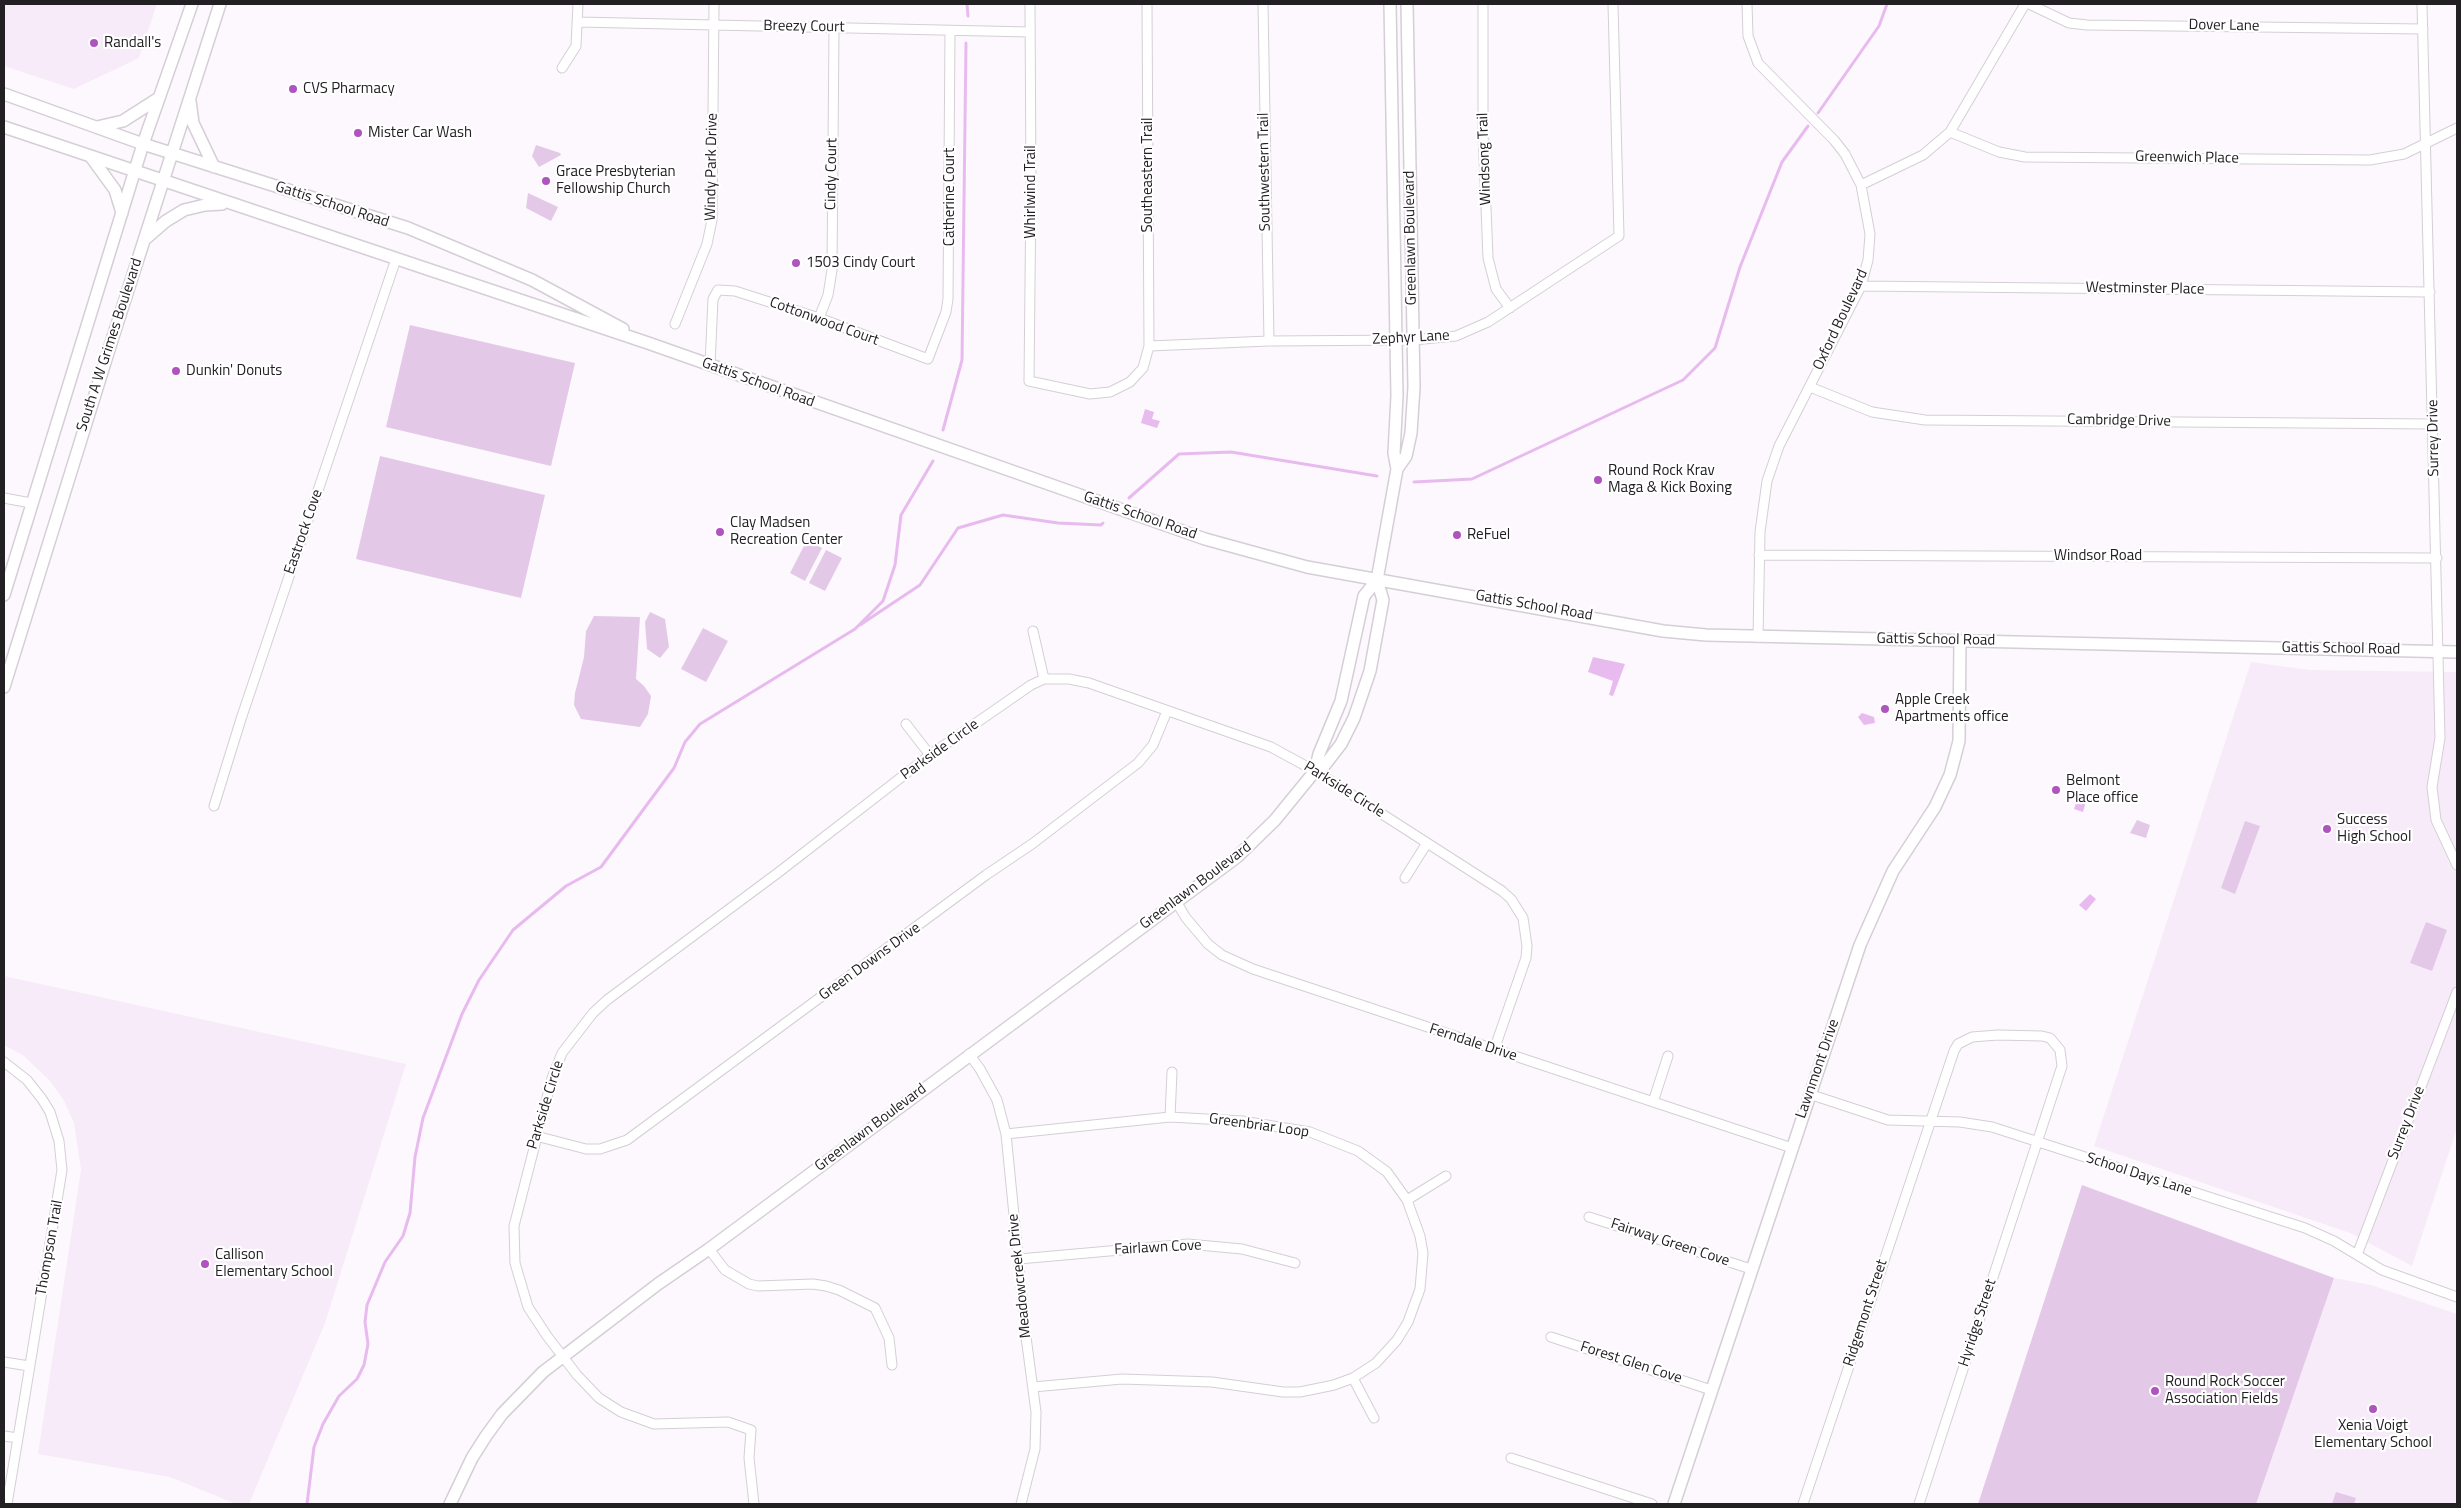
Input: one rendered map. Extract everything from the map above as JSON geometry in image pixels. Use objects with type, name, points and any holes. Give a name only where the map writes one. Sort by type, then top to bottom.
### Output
[{"type":"main road","name":"South A W Grimes Boulevard","points":[[4,595],[30,503],[134,172],[192,4]]},
{"type":"main road","name":"South A W Grimes Boulevard","points":[[4,687],[162,181],[220,4]]},
{"type":"main road","name":"Greenlawn Boulevard","points":[[450,1504],[472,1458],[502,1414],[524,1390],[564,1356],[658,1284],[1177,902],[1257,839],[1315,771],[1324,766],[1341,744],[1367,685],[1383,600],[1377,580],[1397,469],[1394,453],[1398,396],[1390,4]]},
{"type":"main road","name":"Greenlawn Boulevard","points":[[1397,469],[1406,456],[1411,433],[1414,340],[1407,4]]},
{"type":"main road","name":"Gattis School Road","points":[[4,94],[143,144],[408,228],[532,280],[648,343]]},
{"type":"main road","points":[[97,128],[123,121],[159,98]]},
{"type":"main road","points":[[189,99],[193,123],[214,167]]},
{"type":"main road","name":"Gattis School Road","points":[[4,126],[134,172],[648,343],[1231,547],[1307,567],[1503,600],[1663,631],[1758,637],[2457,652]]},
{"type":"main road","points":[[91,157],[114,190],[122,212]]},
{"type":"main road","points":[[143,242],[166,221],[184,210],[205,205],[231,204]]},
{"type":"main road","name":"Greenlawn Boulevard","points":[[1315,771],[1319,754],[1341,701],[1364,596],[1377,580]]},
{"type":"main road","name":"Lawnmont Drive","points":[[1674,1504],[1751,1269],[1873,912],[1893,871],[1935,807],[1950,775],[1959,741],[1960,641]]},
{"type":"street","points":[[562,68],[576,46],[579,22],[578,4]]},
{"type":"street","name":"Windy Park Drive","points":[[675,324],[707,244],[712,220],[714,4]]},
{"type":"street","name":"Whirlwind Trail","points":[[1030,4],[1032,188],[1029,381],[1084,394],[1110,392],[1120,389],[1136,377],[1145,363],[1149,346]]},
{"type":"street","name":"Southeastern Trail","points":[[1147,4],[1149,346]]},
{"type":"street","name":"Southwestern Trail","points":[[1264,4],[1268,341]]},
{"type":"street","name":"Windsong Trail","points":[[1483,4],[1484,132],[1488,258],[1496,289],[1510,308]]},
{"type":"street","name":"Zephyr Lane","points":[[1149,346],[1268,341],[1414,340],[1456,336],[1488,322],[1619,236],[1613,4]]},
{"type":"street","name":"Oxford Boulevard","points":[[1747,4],[1748,36],[1758,63],[1767,75],[1834,140],[1844,154],[1861,185],[1870,234],[1868,260],[1861,286],[1779,446],[1767,481],[1762,508],[1759,555],[1758,637]]},
{"type":"street","points":[[1861,185],[1924,155],[1950,132],[2025,4]]},
{"type":"street","name":"Dover Lane","points":[[2029,4],[2069,23],[2087,25],[2423,29]]},
{"type":"street","name":"Surrey Drive","points":[[2422,4],[2439,652],[2440,738],[2433,771],[2432,804],[2436,820],[2457,865]]},
{"type":"street","name":"Breezy Court","points":[[579,22],[950,32],[1030,32]]},
{"type":"street","name":"Cindy Court","points":[[819,318],[828,295],[832,270],[834,28]]},
{"type":"street","name":"Catherine Court","points":[[928,359],[946,312],[948,299],[950,32]]},
{"type":"street","name":"Greenwich Place","points":[[1950,132],[1999,152],[2025,157],[2370,160],[2404,154],[2457,128]]},
{"type":"street","name":"Eastrock Cove","points":[[214,806],[241,719],[396,259]]},
{"type":"street","name":"Westminster Place","points":[[1861,286],[2430,292]]},
{"type":"street","name":"Cottonwood Court","points":[[710,365],[713,299],[718,290],[735,291],[819,318],[928,359]]},
{"type":"street","name":"Cambridge Drive","points":[[1810,387],[1872,412],[1925,420],[2433,424]]},
{"type":"street","points":[[4,498],[30,503]]},
{"type":"street","name":"Windsor Road","points":[[1759,555],[2437,558]]},
{"type":"street","points":[[1033,631],[1044,679]]},
{"type":"street","name":"Parkside Circle","points":[[754,1504],[750,1458],[751,1430],[728,1422],[669,1425],[639,1420],[599,1398],[547,1336],[528,1307],[515,1263],[513,1244],[515,1216],[552,1078],[562,1053],[593,1013],[662,957],[787,866],[930,755],[1031,685],[1044,679],[1069,679],[1089,683],[1271,747],[1315,771],[1502,891],[1512,899],[1523,918],[1527,940],[1526,958],[1494,1050]]},
{"type":"street","name":"Green Downs Drive","points":[[536,1136],[586,1149],[600,1149],[627,1140],[986,875],[1032,844],[1138,763],[1153,746],[1167,711]]},
{"type":"street","points":[[906,724],[930,755]]},
{"type":"street","points":[[1405,878],[1427,843]]},
{"type":"street","name":"Ferndale Drive","points":[[1177,902],[1186,918],[1208,944],[1238,963],[1792,1148]]},
{"type":"street","name":"Surrey Drive","points":[[2357,1255],[2457,992]]},
{"type":"street","name":"Ridgemont Street","points":[[1803,1504],[1954,1051],[1964,1039],[1972,1036],[1998,1035],[2042,1036],[2056,1044],[2062,1058],[2062,1066],[2038,1142]]},
{"type":"street","name":"Meadowcreek Drive","points":[[969,1054],[980,1069],[997,1100],[1006,1134],[1026,1337],[1036,1412],[1035,1449],[1021,1504]]},
{"type":"street","points":[[1653,1102],[1668,1056]]},
{"type":"street","name":"Thompson Trail","points":[[4,1062],[27,1080],[42,1098],[56,1127],[62,1156],[61,1188],[29,1366],[8,1504]]},
{"type":"street","points":[[1170,1117],[1172,1072]]},
{"type":"street","name":"School Days Lane","points":[[1810,1094],[1879,1118],[1905,1122],[1976,1124],[2038,1142],[2305,1228],[2334,1241],[2382,1270],[2457,1297]]},
{"type":"street","name":"Greenbriar Loop","points":[[1006,1134],[1170,1117],[1234,1121],[1310,1132],[1358,1151],[1380,1166],[1407,1200],[1420,1236],[1423,1253],[1420,1289],[1408,1322],[1397,1340],[1376,1363],[1352,1378],[1334,1385],[1300,1392],[1167,1379],[1104,1380],[1033,1387]]},
{"type":"street","name":"Hyridge Street","points":[[1918,1504],[2038,1142]]},
{"type":"street","points":[[1407,1200],[1446,1176]]},
{"type":"street","name":"Fairway Green Cove","points":[[1589,1217],[1751,1269]]},
{"type":"street","name":"Fairlawn Cove","points":[[1019,1259],[1188,1244],[1242,1249],[1294,1263]]},
{"type":"street","points":[[709,1248],[725,1270],[749,1284],[758,1286],[813,1284],[826,1286],[839,1290],[875,1308],[889,1338],[892,1365]]},
{"type":"street","name":"Forest Glen Cove","points":[[1551,1337],[1711,1390]]},
{"type":"street","points":[[4,1362],[29,1366]]},
{"type":"street","points":[[1352,1378],[1374,1418]]},
{"type":"street","points":[[4,1436],[18,1438]]},
{"type":"street","points":[[1511,1458],[1652,1504]]},
{"type":"shaded area","points":[[4,4],[157,4],[139,58],[74,89],[4,66]]},
{"type":"shaded area","points":[[536,145],[561,155],[539,167],[532,156]]},
{"type":"shaded area","points":[[528,193],[558,207],[551,221],[526,208]]},
{"type":"shaded area","points":[[410,325],[575,363],[551,466],[386,427]]},
{"type":"shaded area","points":[[1145,409],[1154,412],[1152,419],[1160,421],[1157,428],[1141,423]]},
{"type":"shaded area","points":[[380,456],[545,495],[521,598],[356,559]]},
{"type":"shaded area","points":[[807,540],[822,548],[805,581],[790,573]]},
{"type":"shaded area","points":[[826,550],[842,558],[825,591],[809,583]]},
{"type":"shaded area","points":[[650,612],[665,619],[669,647],[660,658],[647,649],[645,622]]},
{"type":"shaded area","points":[[594,616],[640,617],[636,679],[651,696],[648,714],[640,727],[581,719],[574,705],[584,657],[586,631]]},
{"type":"shaded area","points":[[703,628],[728,641],[706,682],[681,669]]},
{"type":"shaded area","points":[[1593,657],[1625,664],[1613,696],[1609,695],[1613,681],[1588,672]]},
{"type":"shaded area","name":"Success High School","points":[[2251,662],[2310,670],[2457,672],[2457,1128],[2412,1266],[2350,1233],[2094,1146]]},
{"type":"shaded area","points":[[1862,713],[1874,717],[1875,723],[1864,725],[1858,717]]},
{"type":"shaded area","points":[[2080,791],[2088,794],[2083,812],[2074,809]]},
{"type":"shaded area","points":[[2137,820],[2150,825],[2146,838],[2130,833]]},
{"type":"shaded area","points":[[2245,821],[2260,826],[2235,894],[2221,888]]},
{"type":"shaded area","points":[[2090,894],[2096,899],[2086,911],[2079,905]]},
{"type":"shaded area","points":[[2426,922],[2447,930],[2432,971],[2410,963]]},
{"type":"shaded area","name":"Callison Elementary School","points":[[4,976],[406,1064],[325,1323],[249,1504],[236,1504],[170,1477],[38,1454],[81,1170],[74,1123],[63,1099],[50,1081],[24,1056],[4,1045]]},
{"type":"shaded area","name":"Round Rock Soccer Association Fields","points":[[2082,1185],[2334,1278],[2256,1504],[1978,1504]]},
{"type":"shaded area","name":"Xenia Voigt Elementary School","points":[[2334,1278],[2371,1285],[2457,1314],[2457,1504],[2256,1504]]},
{"type":"shaded area","points":[[2336,1492],[2356,1498],[2354,1504],[2332,1504]]},
{"type":"waterway","points":[[967,4],[968,16]]},
{"type":"waterway","points":[[1818,113],[1879,26],[1887,4]]},
{"type":"waterway","points":[[943,430],[962,360],[966,43]]},
{"type":"waterway","points":[[1414,482],[1472,479],[1683,380],[1715,348],[1740,267],[1782,162],[1808,126]]},
{"type":"waterway","points":[[1129,498],[1179,454],[1231,452],[1377,476]]},
{"type":"waterway","points":[[307,1504],[314,1447],[323,1424],[339,1396],[357,1379],[364,1365],[368,1344],[365,1322],[367,1305],[385,1262],[403,1236],[410,1213],[415,1157],[423,1118],[462,1014],[479,980],[513,930],[566,886],[601,867],[674,768],[685,742],[700,724],[855,629],[883,601],[895,565],[901,515],[933,461]]},
{"type":"waterway","points":[[860,625],[920,585],[958,528],[1003,515],[1058,523],[1101,525],[1103,523]]},
{"type":"place","name":"Randall's","points":[[94,43]]},
{"type":"place","name":"CVS Pharmacy","points":[[293,89]]},
{"type":"place","name":"Mister Car Wash","points":[[358,133]]},
{"type":"place","name":"Grace Presbyterian Fellowship Church","points":[[546,181]]},
{"type":"place","name":"1503 Cindy Court","points":[[796,263]]},
{"type":"place","name":"Dunkin' Donuts","points":[[176,371]]},
{"type":"place","name":"Round Rock Krav Maga & Kick Boxing","points":[[1598,480]]},
{"type":"place","name":"Clay Madsen Recreation Center","points":[[720,532]]},
{"type":"place","name":"ReFuel","points":[[1457,535]]},
{"type":"place","name":"Apple Creek Apartments office","points":[[1885,709]]},
{"type":"place","name":"Belmont Place office","points":[[2056,790]]},
{"type":"place","name":"Success High School","points":[[2327,829]]},
{"type":"place","name":"Callison Elementary School","points":[[205,1264]]},
{"type":"place","name":"Round Rock Soccer Association Fields","points":[[2155,1391]]},
{"type":"place","name":"Xenia Voigt Elementary School","points":[[2373,1409]]}]
